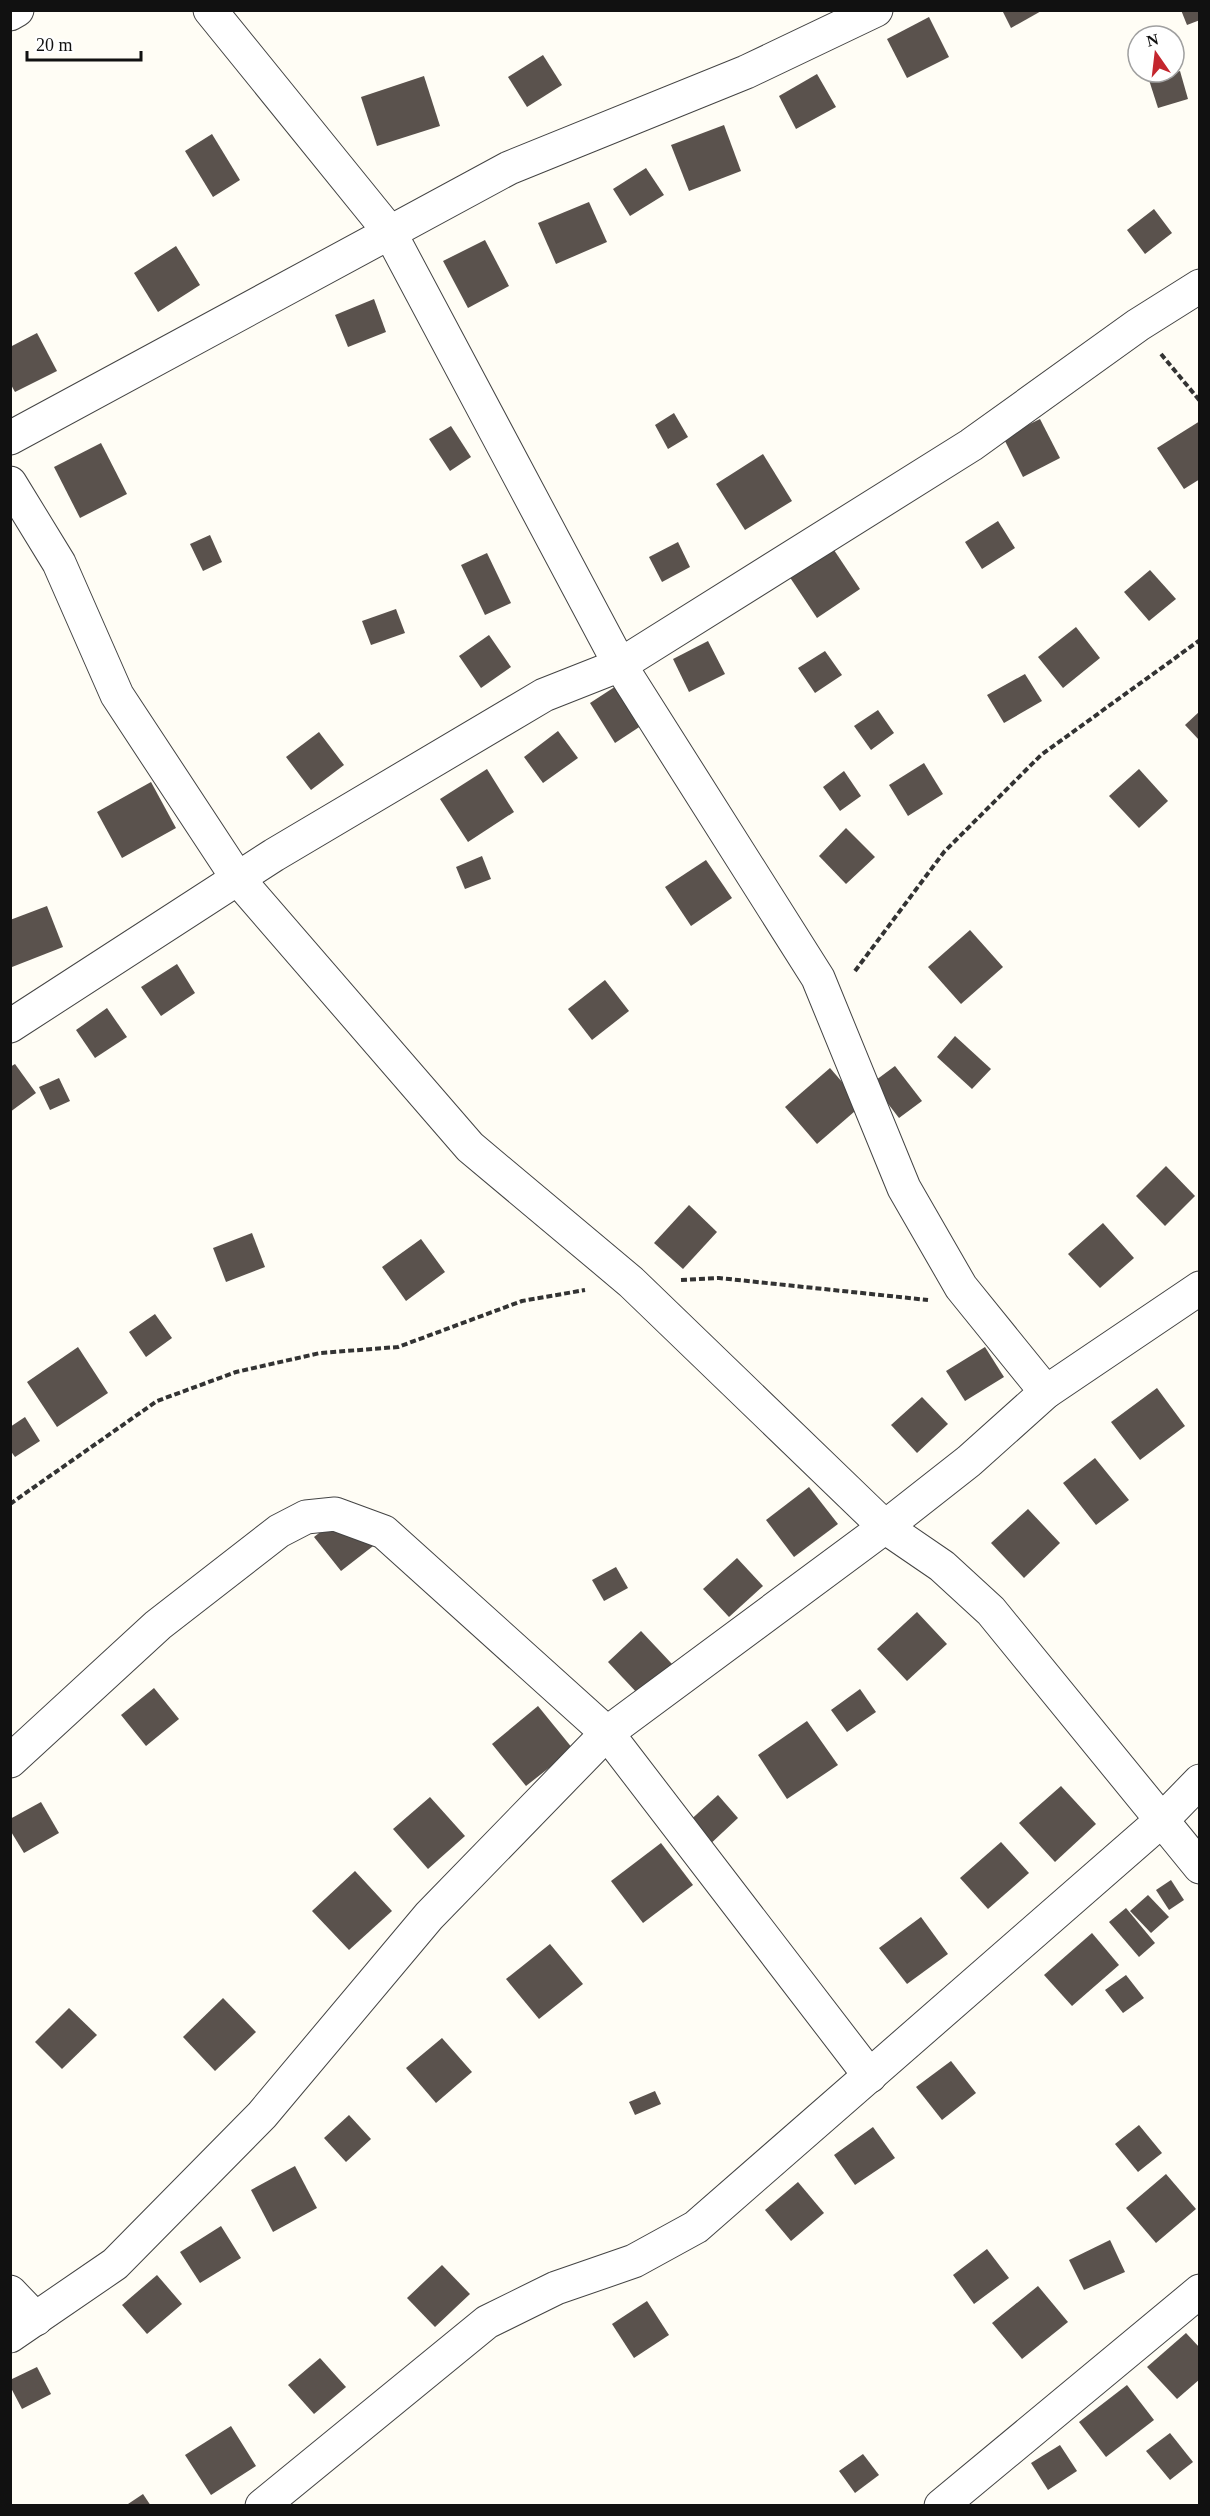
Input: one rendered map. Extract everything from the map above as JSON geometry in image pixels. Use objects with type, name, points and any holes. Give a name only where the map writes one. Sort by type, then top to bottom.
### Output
[{"type":"street","points":[[10,14],[17,10]]},
{"type":"street","points":[[210,10],[389,231],[621,665],[818,978],[904,1188],[961,1287],[1046,1392]]},
{"type":"street","points":[[10,438],[509,168],[746,72],[876,10]]},
{"type":"street","points":[[10,1026],[274,855],[544,695],[621,665],[971,445],[1138,325],[1200,286]]},
{"type":"street","points":[[10,483],[59,563],[117,695],[238,879],[470,1147],[631,1282],[885,1527],[942,1566],[992,1611],[1200,1867]]},
{"type":"street","points":[[10,2292],[23,2327],[115,2264],[262,2115],[429,1916],[607,1733],[885,1527],[969,1461],[1046,1392],[1200,1288]]},
{"type":"street","points":[[10,1761],[158,1625],[279,1531],[306,1517],[336,1515],[384,1532],[607,1733],[870,2076]]},
{"type":"street","points":[[262,2505],[487,2322],[556,2288],[634,2261],[696,2228],[1162,1820],[1200,1781]]},
{"type":"street","points":[[941,2505],[1200,2291]]},
{"type":"path","points":[[1138,325],[1200,401]]},
{"type":"path","points":[[829,1005],[944,852],[1041,755],[1200,640]]},
{"type":"path","points":[[10,1504],[157,1401],[236,1372],[320,1353],[398,1347],[522,1301],[631,1282],[719,1278],[975,1304]]},
{"type":"building","points":[[1002,10],[1043,10],[1011,28]]},
{"type":"building","points":[[1181,10],[1200,10],[1200,20],[1187,25]]},
{"type":"building","points":[[929,17],[949,57],[907,78],[887,39]]},
{"type":"building","points":[[543,55],[562,85],[527,107],[508,77]]},
{"type":"building","points":[[817,74],[836,107],[796,129],[779,96]]},
{"type":"building","points":[[424,76],[440,126],[377,146],[361,97]]},
{"type":"building","points":[[1150,84],[1184,84],[1188,99],[1158,108]]},
{"type":"building","points":[[724,125],[741,171],[689,191],[671,145]]},
{"type":"building","points":[[212,134],[240,180],[213,197],[185,151]]},
{"type":"building","points":[[646,168],[664,195],[630,216],[613,189]]},
{"type":"building","points":[[589,202],[607,242],[556,264],[538,223]]},
{"type":"building","points":[[1154,209],[1172,233],[1145,254],[1127,230]]},
{"type":"building","points":[[485,240],[509,286],[468,308],[443,261]]},
{"type":"building","points":[[176,246],[200,285],[158,312],[134,273]]},
{"type":"building","points":[[374,299],[386,332],[348,347],[335,315]]},
{"type":"building","points":[[37,333],[57,371],[15,392],[10,383],[10,347]]},
{"type":"building","points":[[674,413],[688,437],[668,449],[655,425]]},
{"type":"building","points":[[1040,419],[1060,458],[1023,477],[1003,437]]},
{"type":"building","points":[[1200,421],[1200,479],[1184,489],[1157,448]]},
{"type":"building","points":[[451,426],[471,457],[450,471],[429,439]]},
{"type":"building","points":[[101,443],[127,494],[80,518],[54,467]]},
{"type":"building","points":[[763,454],[792,501],[745,530],[716,484]]},
{"type":"building","points":[[998,521],[1015,548],[982,569],[965,542]]},
{"type":"building","points":[[210,535],[222,562],[203,571],[190,544]]},
{"type":"building","points":[[678,542],[690,567],[662,582],[649,557]]},
{"type":"building","points":[[830,544],[860,589],[817,618],[787,573]]},
{"type":"building","points":[[487,553],[511,603],[485,615],[461,565]]},
{"type":"building","points":[[1150,570],[1176,599],[1149,621],[1124,592]]},
{"type":"building","points":[[396,609],[405,633],[371,645],[362,621]]},
{"type":"building","points":[[1076,627],[1100,658],[1063,688],[1038,657]]},
{"type":"building","points":[[489,635],[511,667],[481,688],[459,656]]},
{"type":"building","points":[[708,641],[725,674],[689,692],[673,659]]},
{"type":"building","points":[[825,651],[842,675],[815,693],[798,668]]},
{"type":"building","points":[[1025,674],[1042,701],[1004,723],[987,695]]},
{"type":"building","points":[[630,677],[656,716],[615,743],[590,703]]},
{"type":"building","points":[[878,710],[894,733],[871,750],[854,726]]},
{"type":"building","points":[[1200,711],[1200,741],[1185,725]]},
{"type":"building","points":[[558,731],[578,758],[543,783],[524,757]]},
{"type":"building","points":[[319,732],[344,765],[311,790],[286,757]]},
{"type":"building","points":[[924,763],[943,794],[908,816],[889,785]]},
{"type":"building","points":[[487,769],[514,812],[468,842],[440,799]]},
{"type":"building","points":[[1139,769],[1168,801],[1139,828],[1109,796]]},
{"type":"building","points":[[844,771],[861,796],[840,811],[823,787]]},
{"type":"building","points":[[151,782],[176,828],[122,858],[97,812]]},
{"type":"building","points":[[846,828],[875,857],[846,884],[819,856]]},
{"type":"building","points":[[482,856],[491,879],[465,889],[456,867]]},
{"type":"building","points":[[706,860],[732,898],[691,926],[665,887]]},
{"type":"building","points":[[47,906],[63,947],[12,967],[10,920]]},
{"type":"building","points":[[970,930],[1003,967],[961,1004],[928,967]]},
{"type":"building","points":[[177,964],[195,993],[161,1016],[141,987]]},
{"type":"building","points":[[605,980],[629,1011],[592,1040],[568,1009]]},
{"type":"building","points":[[107,1008],[127,1037],[95,1058],[76,1030]]},
{"type":"building","points":[[955,1036],[991,1069],[972,1089],[937,1057]]},
{"type":"building","points":[[15,1064],[36,1093],[10,1112],[10,1067]]},
{"type":"building","points":[[895,1066],[922,1101],[899,1118],[872,1083]]},
{"type":"building","points":[[830,1068],[862,1105],[817,1144],[785,1107]]},
{"type":"building","points":[[59,1078],[70,1101],[50,1110],[39,1087]]},
{"type":"building","points":[[1166,1166],[1195,1196],[1165,1226],[1136,1196]]},
{"type":"building","points":[[689,1205],[717,1232],[683,1269],[654,1243]]},
{"type":"building","points":[[1103,1223],[1134,1258],[1100,1288],[1068,1254]]},
{"type":"building","points":[[252,1233],[265,1267],[226,1282],[213,1248]]},
{"type":"building","points":[[421,1239],[445,1272],[406,1301],[382,1267]]},
{"type":"building","points":[[155,1314],[172,1338],[146,1357],[129,1332]]},
{"type":"building","points":[[78,1347],[108,1393],[57,1427],[27,1382]]},
{"type":"building","points":[[985,1347],[1004,1377],[965,1401],[946,1371]]},
{"type":"building","points":[[1157,1388],[1185,1426],[1140,1460],[1111,1422]]},
{"type":"building","points":[[922,1397],[948,1424],[917,1453],[891,1425]]},
{"type":"building","points":[[25,1417],[40,1441],[15,1457],[10,1450],[10,1427]]},
{"type":"building","points":[[1095,1458],[1129,1500],[1096,1525],[1063,1483]]},
{"type":"building","points":[[809,1487],[838,1524],[794,1557],[766,1520]]},
{"type":"building","points":[[350,1509],[377,1543],[341,1571],[314,1537]]},
{"type":"building","points":[[1028,1509],[1060,1543],[1024,1578],[991,1543]]},
{"type":"building","points":[[737,1558],[763,1586],[729,1617],[703,1589]]},
{"type":"building","points":[[616,1567],[628,1588],[604,1601],[592,1580]]},
{"type":"building","points":[[917,1612],[947,1644],[907,1681],[877,1649]]},
{"type":"building","points":[[641,1631],[672,1664],[639,1695],[608,1662]]},
{"type":"building","points":[[154,1688],[179,1719],[146,1746],[121,1715]]},
{"type":"building","points":[[860,1689],[876,1712],[847,1732],[831,1710]]},
{"type":"building","points":[[538,1706],[573,1749],[526,1786],[492,1744]]},
{"type":"building","points":[[807,1721],[838,1765],[787,1799],[758,1755]]},
{"type":"building","points":[[1061,1786],[1096,1824],[1055,1862],[1019,1823]]},
{"type":"building","points":[[718,1795],[738,1818],[707,1847],[686,1824]]},
{"type":"building","points":[[430,1797],[465,1836],[428,1869],[393,1829]]},
{"type":"building","points":[[41,1802],[59,1833],[24,1853],[10,1830],[10,1819]]},
{"type":"building","points":[[1001,1842],[1029,1873],[988,1909],[960,1878]]},
{"type":"building","points":[[661,1843],[693,1885],[643,1923],[611,1881]]},
{"type":"building","points":[[355,1871],[392,1911],[349,1950],[312,1911]]},
{"type":"building","points":[[1171,1880],[1184,1900],[1169,1910],[1156,1890]]},
{"type":"building","points":[[1148,1895],[1169,1917],[1151,1933],[1130,1911]]},
{"type":"building","points":[[1126,1908],[1155,1943],[1139,1957],[1109,1922]]},
{"type":"building","points":[[921,1917],[948,1954],[907,1984],[879,1948]]},
{"type":"building","points":[[1092,1933],[1119,1965],[1072,2006],[1044,1975]]},
{"type":"building","points":[[550,1944],[583,1984],[539,2019],[506,1979]]},
{"type":"building","points":[[1126,1975],[1144,1998],[1123,2013],[1105,1990]]},
{"type":"building","points":[[223,1998],[256,2032],[215,2071],[183,2037]]},
{"type":"building","points":[[69,2008],[97,2035],[62,2069],[35,2042]]},
{"type":"building","points":[[442,2038],[472,2072],[436,2103],[406,2068]]},
{"type":"building","points":[[951,2061],[976,2093],[942,2120],[916,2087]]},
{"type":"building","points":[[655,2091],[661,2104],[635,2115],[629,2102]]},
{"type":"building","points":[[349,2115],[371,2139],[346,2162],[324,2138]]},
{"type":"building","points":[[1139,2125],[1162,2153],[1138,2172],[1115,2144]]},
{"type":"building","points":[[873,2127],[895,2158],[855,2185],[834,2155]]},
{"type":"building","points":[[295,2166],[317,2208],[273,2232],[251,2190]]},
{"type":"building","points":[[1166,2174],[1196,2209],[1156,2243],[1126,2208]]},
{"type":"building","points":[[798,2182],[824,2213],[791,2241],[765,2210]]},
{"type":"building","points":[[221,2226],[241,2258],[200,2283],[180,2252]]},
{"type":"building","points":[[1110,2240],[1125,2272],[1084,2290],[1069,2260]]},
{"type":"building","points":[[987,2249],[1009,2278],[974,2304],[953,2275]]},
{"type":"building","points":[[442,2265],[470,2294],[435,2327],[407,2298]]},
{"type":"building","points":[[157,2275],[182,2304],[147,2334],[122,2305]]},
{"type":"building","points":[[1038,2286],[1068,2322],[1022,2359],[992,2323]]},
{"type":"building","points":[[647,2301],[669,2335],[634,2358],[612,2324]]},
{"type":"building","points":[[1186,2333],[1200,2348],[1200,2379],[1177,2399],[1147,2367]]},
{"type":"building","points":[[320,2358],[346,2387],[314,2414],[288,2385]]},
{"type":"building","points":[[37,2367],[51,2394],[22,2409],[10,2386],[10,2380]]},
{"type":"building","points":[[1127,2385],[1154,2420],[1106,2457],[1079,2422]]},
{"type":"building","points":[[231,2426],[256,2466],[211,2495],[185,2455]]},
{"type":"building","points":[[1170,2433],[1193,2462],[1170,2480],[1146,2451]]},
{"type":"building","points":[[1060,2445],[1077,2471],[1048,2490],[1031,2463]]},
{"type":"building","points":[[863,2454],[879,2475],[855,2493],[839,2471]]},
{"type":"building","points":[[143,2494],[151,2506],[125,2506]]}]
